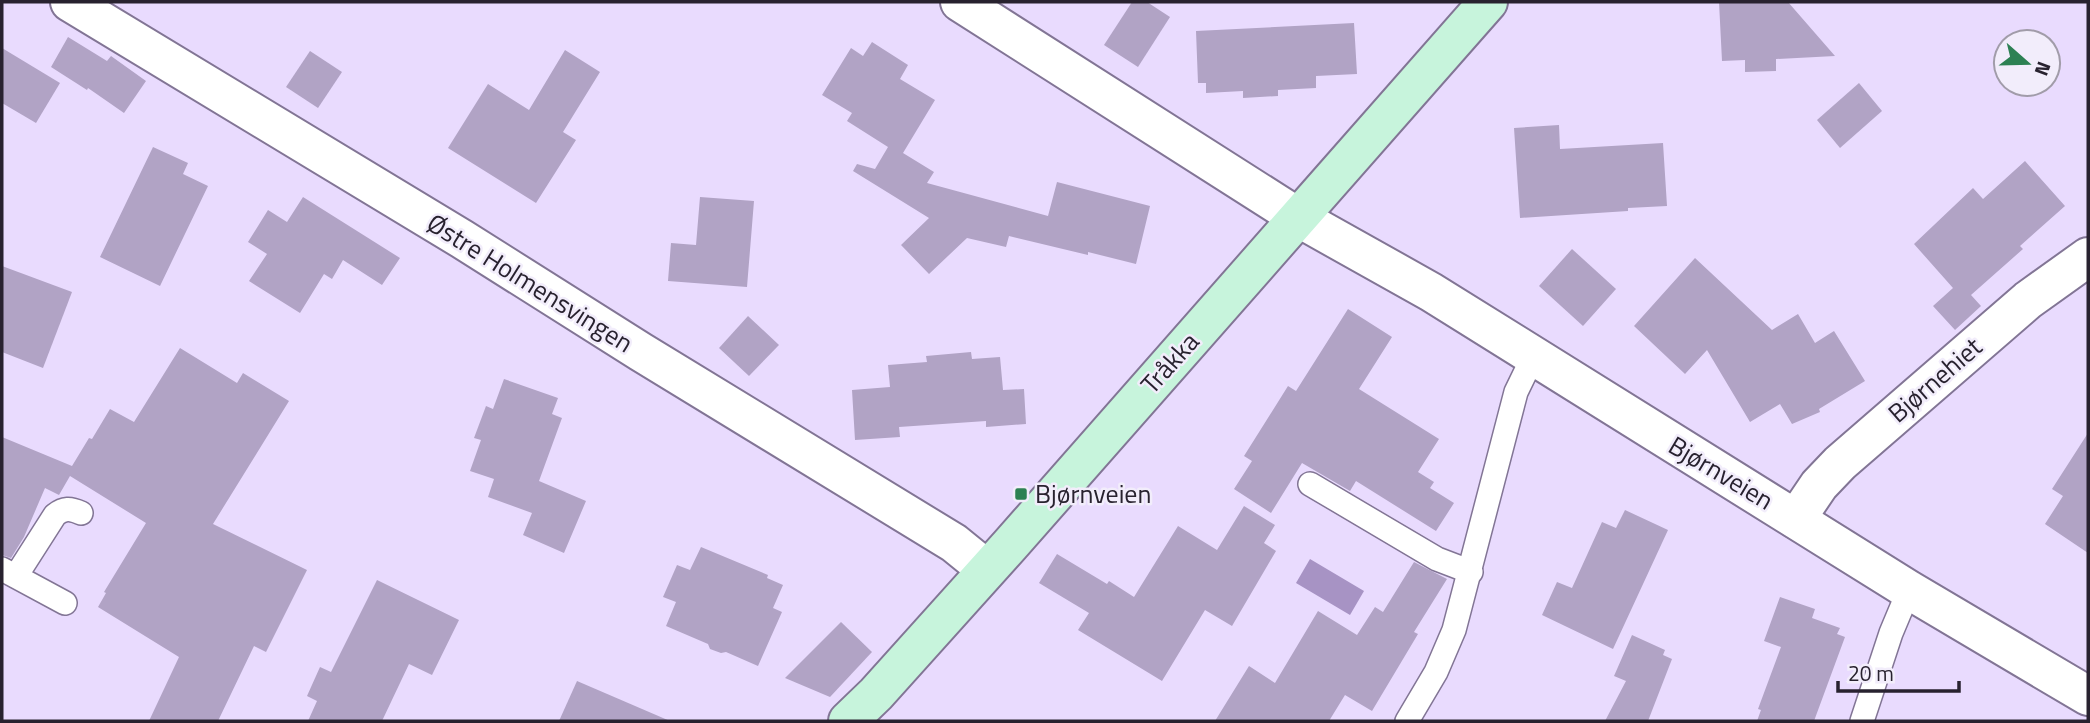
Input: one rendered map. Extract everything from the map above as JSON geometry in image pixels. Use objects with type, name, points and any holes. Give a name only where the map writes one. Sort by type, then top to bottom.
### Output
[{"type":"street","name":"Østre Holmensvingen","points":[[70,2],[450,232],[954,543],[986,569]]},
{"type":"street","name":"Bjørnveien","points":[[960,2],[1299,218],[1431,292],[1909,590],[2088,696]]},
{"type":"street","name":"Tråkka","points":[[848,721],[876,694],[1488,2]]},
{"type":"street","name":"Bjørnehiet","points":[[1796,519],[1819,485],[1840,463],[2028,300],[2088,257]]},
{"type":"lane","points":[[1408,721],[1447,651],[1471,572],[1516,392],[1534,358]]},
{"type":"lane","points":[[1310,484],[1437,559],[1471,572]]},
{"type":"lane","points":[[65,603],[9,573],[55,515],[69,509],[81,513]]},
{"type":"lane","points":[[1862,721],[1891,633],[1909,590]]},
{"type":"shaded area","points":[[1310,559],[1364,591],[1350,615],[1296,583]]},
{"type":"building","points":[[1132,2],[1147,2],[1170,17],[1138,67],[1104,45]]},
{"type":"building","points":[[1719,2],[1788,2],[1835,56],[1776,59],[1776,71],[1745,72],[1745,60],[1722,61]]},
{"type":"building","points":[[1354,23],[1357,74],[1316,76],[1316,88],[1278,90],[1278,96],[1243,98],[1243,91],[1206,93],[1206,83],[1198,83],[1196,31]]},
{"type":"building","points":[[68,37],[107,61],[111,56],[146,81],[124,113],[51,67]]},
{"type":"building","points":[[872,42],[908,65],[900,79],[935,100],[903,153],[934,172],[927,183],[1048,216],[1057,182],[1150,206],[1136,264],[1009,236],[1006,247],[967,238],[929,274],[901,245],[929,218],[853,171],[857,164],[875,169],[888,147],[847,121],[852,113],[822,95],[851,48],[863,56]]},
{"type":"building","points":[[2,48],[60,83],[36,123],[2,103]]},
{"type":"building","points":[[565,50],[600,72],[563,132],[576,140],[536,203],[448,148],[488,84],[529,110]]},
{"type":"building","points":[[310,51],[342,72],[318,108],[286,87]]},
{"type":"building","points":[[1859,83],[1882,111],[1840,148],[1817,120]]},
{"type":"building","points":[[1559,125],[1560,149],[1663,143],[1667,206],[1520,218],[1514,128]]},
{"type":"building","points":[[153,147],[188,163],[183,174],[208,186],[160,286],[100,257]]},
{"type":"building","points":[[2025,161],[2065,206],[2020,246],[2023,249],[1971,295],[1981,306],[1955,330],[1933,306],[1953,288],[1914,244],[1973,188],[1983,199]]},
{"type":"building","points":[[303,197],[400,258],[382,285],[343,260],[332,279],[324,274],[300,313],[249,281],[267,254],[248,242],[268,210],[287,222]]},
{"type":"building","points":[[700,197],[754,201],[747,287],[668,281],[671,243],[696,245]]},
{"type":"building","points":[[1572,249],[1616,289],[1583,326],[1539,286]]},
{"type":"building","points":[[1695,258],[1772,330],[1798,314],[1815,343],[1834,331],[1865,381],[1819,409],[1820,412],[1792,424],[1780,404],[1750,422],[1707,350],[1685,374],[1634,326]]},
{"type":"building","points":[[2,266],[72,292],[43,368],[2,352]]},
{"type":"building","points":[[1348,309],[1392,337],[1359,389],[1439,439],[1418,472],[1434,482],[1430,488],[1454,503],[1436,531],[1356,481],[1350,491],[1302,463],[1271,513],[1234,489],[1252,461],[1244,456],[1288,386],[1296,391]]},
{"type":"building","points":[[748,316],[779,345],[749,376],[719,348]]},
{"type":"building","points":[[180,348],[237,383],[243,373],[289,401],[213,524],[307,570],[266,652],[254,646],[218,721],[149,721],[179,657],[98,607],[106,593],[104,592],[146,523],[70,476],[59,495],[45,488],[24,537],[11,558],[2,555],[2,437],[72,466],[110,409],[134,422]]},
{"type":"building","points":[[971,352],[972,359],[1000,357],[1003,390],[1024,389],[1026,424],[986,427],[986,421],[899,427],[900,437],[855,440],[852,390],[890,387],[888,365],[927,362],[926,356]]},
{"type":"building","points":[[504,379],[558,398],[552,414],[562,418],[539,481],[586,501],[564,553],[523,535],[532,513],[488,497],[494,479],[470,471],[481,440],[474,438],[486,406],[493,409]]},
{"type":"building","points":[[2088,433],[2088,553],[2045,524],[2063,496],[2052,489]]},
{"type":"building","points":[[1244,506],[1275,525],[1264,543],[1276,551],[1232,626],[1205,610],[1162,681],[1078,630],[1089,613],[1039,583],[1057,554],[1134,597],[1178,526],[1217,550]]},
{"type":"building","points":[[1625,510],[1668,530],[1613,649],[1542,615],[1557,582],[1572,588],[1602,522],[1616,528]]},
{"type":"building","points":[[701,547],[768,575],[767,578],[783,585],[773,608],[782,612],[758,666],[726,652],[710,649],[708,644],[666,626],[676,602],[663,597],[677,565],[690,570]]},
{"type":"building","points":[[1414,562],[1447,579],[1414,632],[1418,634],[1372,711],[1345,695],[1329,721],[1215,721],[1249,666],[1275,683],[1318,611],[1357,635],[1375,607],[1383,612]]},
{"type":"building","points":[[377,580],[459,620],[432,675],[409,664],[382,721],[308,721],[317,701],[307,696],[320,667],[331,672]]},
{"type":"building","points":[[1780,597],[1815,609],[1812,618],[1840,628],[1837,634],[1845,637],[1814,721],[1757,721],[1761,710],[1758,709],[1781,647],[1764,641]]},
{"type":"building","points":[[841,622],[872,652],[830,697],[785,678]]},
{"type":"building","points":[[1632,635],[1665,650],[1663,655],[1672,659],[1648,721],[1605,721],[1626,681],[1614,676]]},
{"type":"building","points":[[577,681],[670,721],[559,721]]},
{"type":"place","name":"Bjørnveien","points":[[1021,494]]}]
